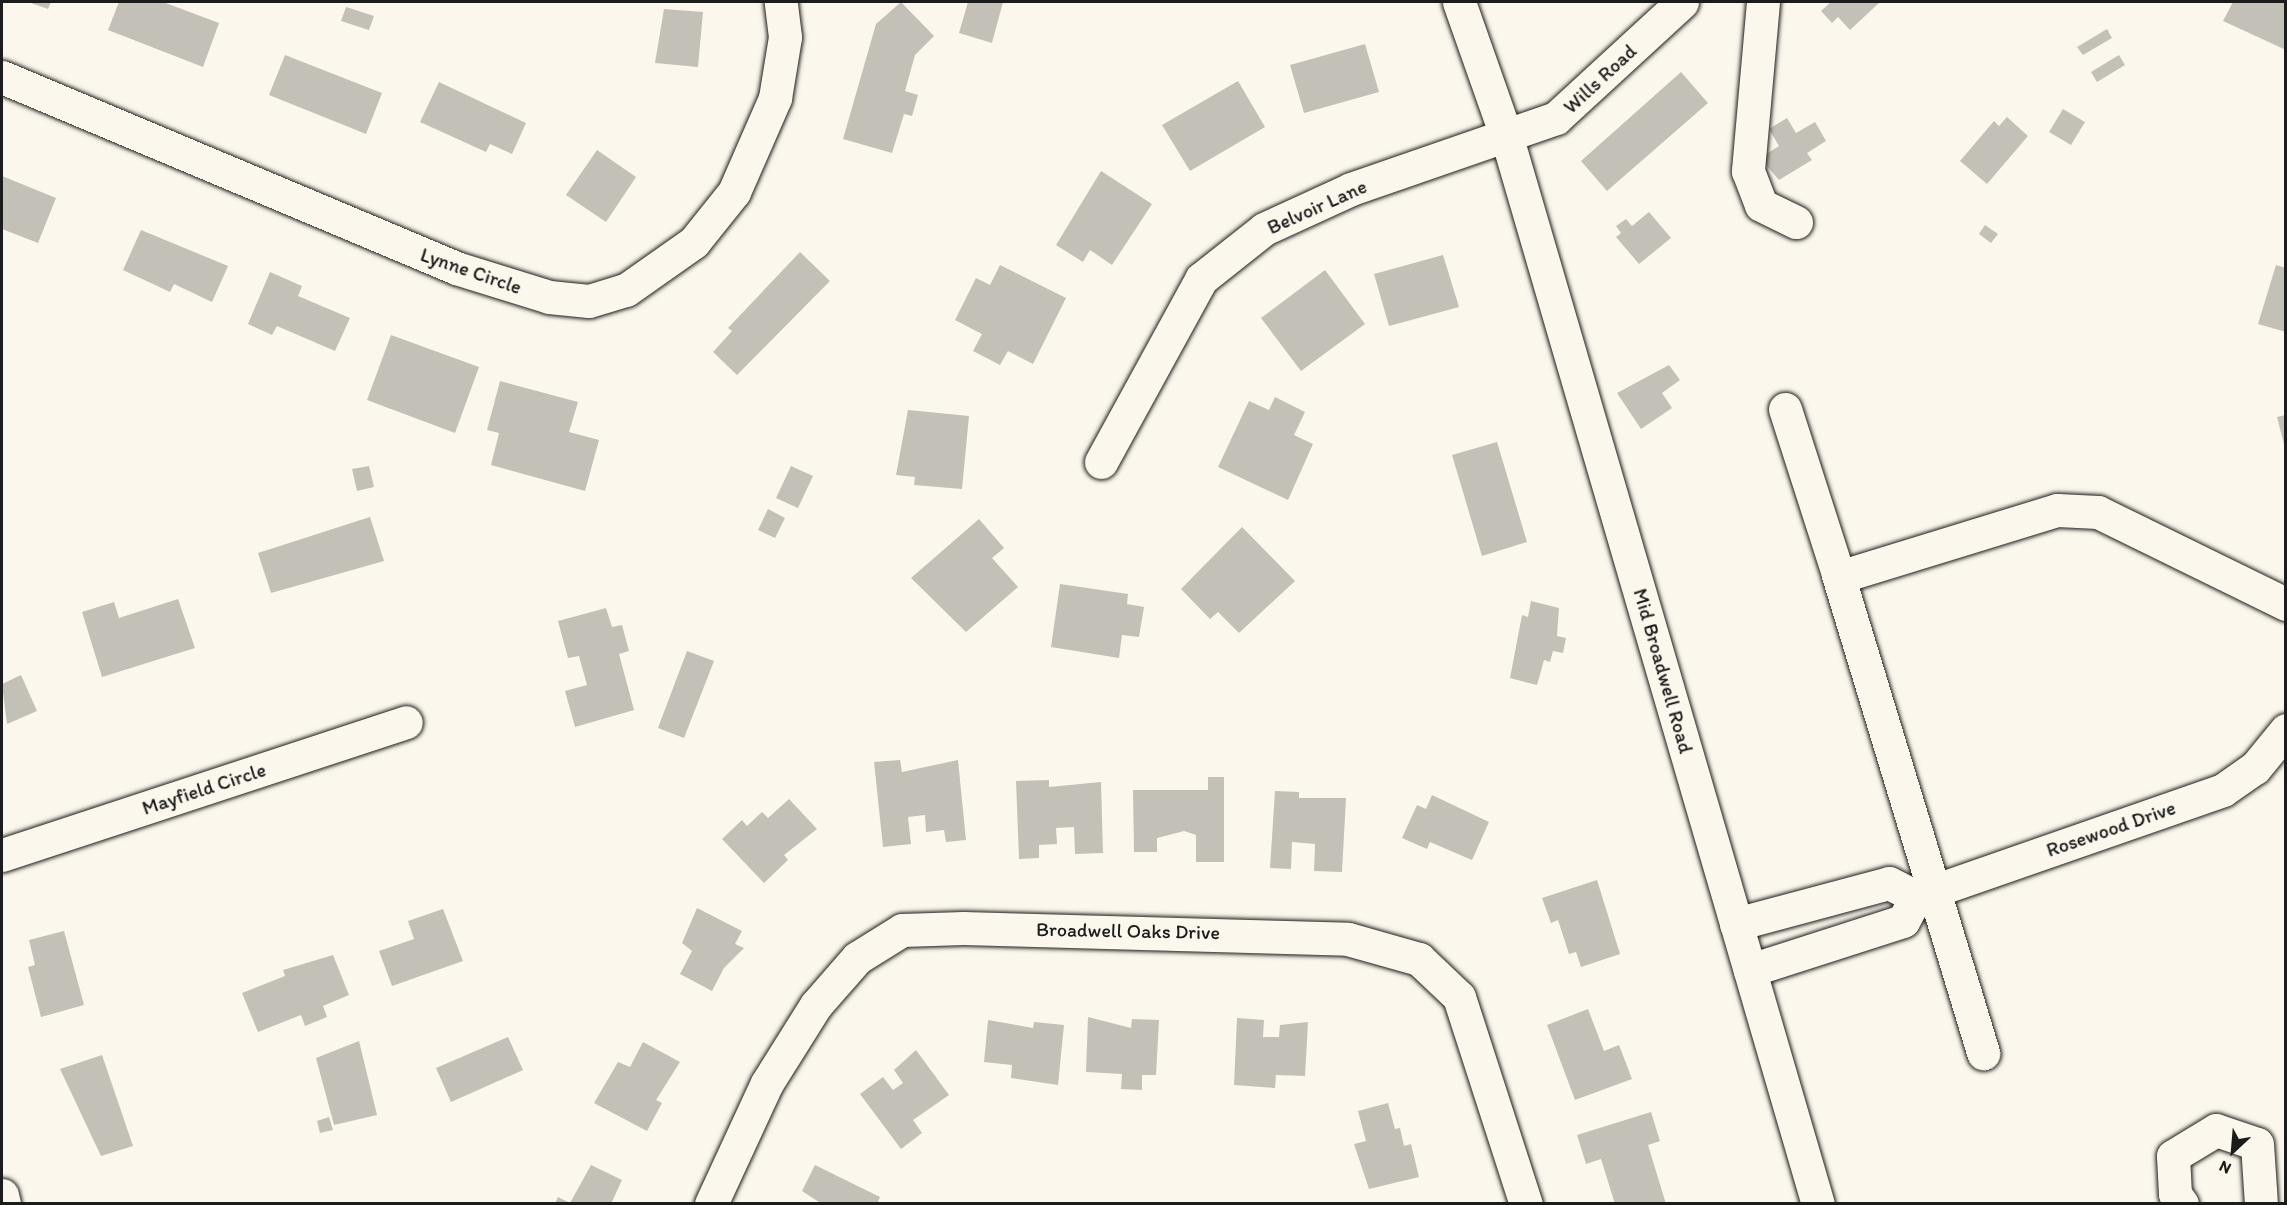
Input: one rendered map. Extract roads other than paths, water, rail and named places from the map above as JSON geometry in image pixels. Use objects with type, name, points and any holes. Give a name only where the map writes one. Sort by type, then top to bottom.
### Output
[{"type":"street","name":"Lynne Circle","points":[[2,77],[456,268],[549,297],[590,301],[626,290],[694,242],[734,192],[776,98],[784,37],[781,2]]},
{"type":"street","name":"Mid Broadwell Road","points":[[1460,2],[1507,138],[1818,1203]]},
{"type":"street","name":"Wills Road","points":[[1507,138],[1576,104],[1682,2]]},
{"type":"street","points":[[1763,2],[1748,171],[1761,206],[1796,222]]},
{"type":"street","name":"Belvoir Lane","points":[[1101,462],[1201,279],[1264,229],[1351,189],[1507,138]]},
{"type":"street","points":[[1785,409],[1838,575],[1924,894],[1983,1053]]},
{"type":"street","points":[[1838,575],[2057,510],[2098,512],[2286,604]]},
{"type":"street","name":"Mayfield Circle","points":[[2,855],[406,722]]},
{"type":"street","name":"Rosewood Drive","points":[[1924,894],[2223,790],[2255,768],[2286,730]]},
{"type":"street","points":[[1736,924],[1889,883],[1924,894]]},
{"type":"street","points":[[1750,970],[1903,921],[1924,894]]},
{"type":"street","name":"Broadwell Oaks Drive","points":[[711,1203],[767,1083],[816,1005],[857,958],[902,930],[963,928],[1348,939],[1419,959],[1460,997],[1526,1203]]},
{"type":"street","points":[[2182,1203],[2175,1194],[2173,1156],[2216,1130],[2257,1144],[2261,1203]]},
{"type":"street","points":[[2,1196],[4,1203]]}]
